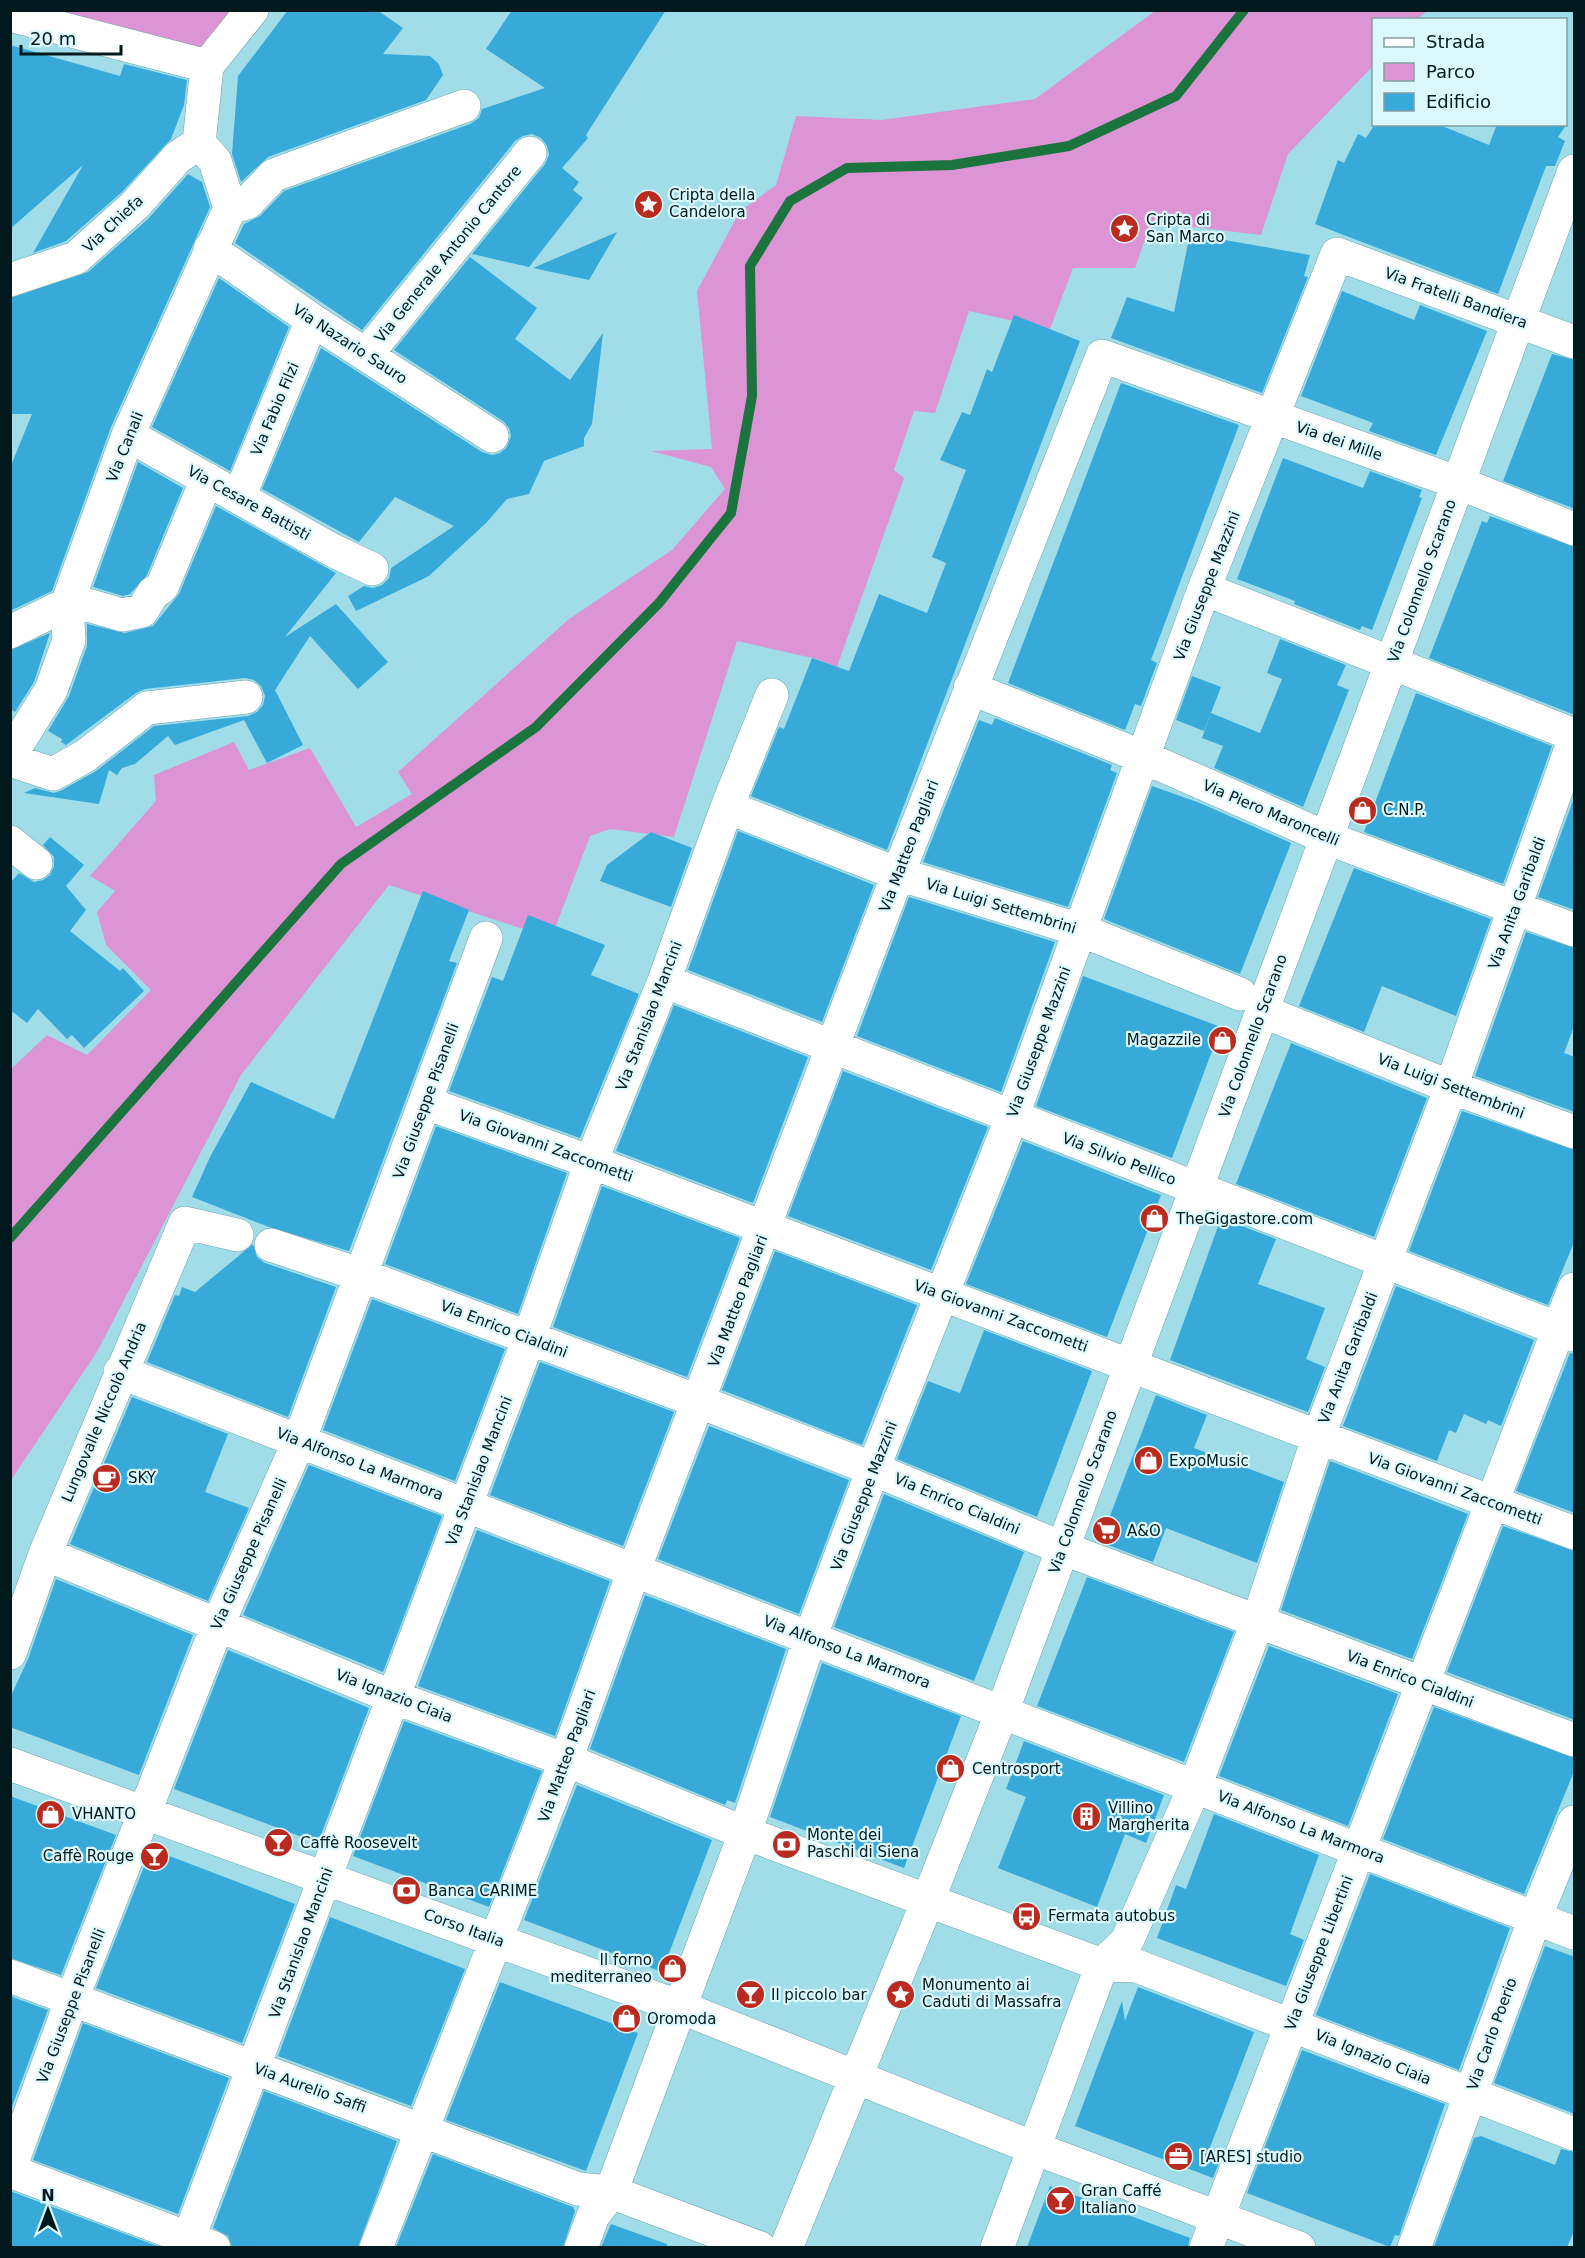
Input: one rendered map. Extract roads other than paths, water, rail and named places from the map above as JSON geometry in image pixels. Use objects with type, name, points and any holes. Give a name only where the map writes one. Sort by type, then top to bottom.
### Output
[{"type":"street","points":[[252,10],[207,66],[199,143],[215,161],[231,208],[248,203],[274,175],[464,106]]},
{"type":"street","points":[[10,15],[207,66]]},
{"type":"street","name":"Via Chiefa","points":[[10,280],[76,258],[135,205],[177,157],[199,143]]},
{"type":"street","name":"Via Generale Antonio Cantore","points":[[366,355],[530,153]]},
{"type":"street","name":"Via Colonnello Scarano","points":[[786,2247],[1002,1712],[1196,1189],[1251,1003],[1327,838],[1575,171]]},
{"type":"street","name":"Via Canali","points":[[10,758],[51,690],[69,640],[70,619],[67,604],[128,435],[210,249],[231,208]]},
{"type":"street","name":"Via Nazario Sauro","points":[[210,249],[312,320],[492,436]]},
{"type":"street","name":"Via Fratelli Bandiera","points":[[1337,254],[1575,342]]},
{"type":"street","name":"Via Giuseppe Mazzini","points":[[611,2192],[745,1833],[810,1638],[873,1469],[1012,1116],[1204,589],[1337,254]]},
{"type":"street","name":"Via Fabio Filzi","points":[[238,497],[312,320]]},
{"type":"street","name":"Via dei Mille","points":[[1102,356],[1459,483],[1575,529]]},
{"type":"street","name":"Via Matteo Pagliari","points":[[376,2247],[566,1760],[634,1570],[700,1402],[898,874],[1102,356]]},
{"type":"street","name":"Via Cesare Battisti","points":[[128,435],[372,569]]},
{"type":"street","points":[[10,632],[67,604],[84,604],[122,615],[142,611],[153,593],[162,587],[207,479]]},
{"type":"street","points":[[1204,589],[1575,735]]},
{"type":"street","name":"Via Piero Maroncelli","points":[[970,688],[1143,757],[1327,838],[1575,930]]},
{"type":"street","name":"Via Stanislao Mancini","points":[[196,2244],[255,2068],[325,1877],[529,1338],[591,1162],[664,981],[727,807],[772,695]]},
{"type":"street","points":[[10,758],[53,774],[85,756],[147,708],[246,697]]},
{"type":"street","name":"Via Anita Garibaldi","points":[[1102,1965],[1127,1941],[1195,1786],[1258,1621],[1318,1438],[1451,1087],[1575,740]]},
{"type":"street","name":"Via Luigi Settembrini","points":[[727,807],[898,874],[1080,930],[1451,1087],[1575,1132]]},
{"type":"street","points":[[10,842],[36,863]]},
{"type":"street","name":"Via Giuseppe Pisanelli","points":[[10,2170],[72,1999],[218,1624],[299,1441],[486,938]]},
{"type":"street","name":"Via Silvio Pellico","points":[[664,981],[1566,1332]]},
{"type":"street","name":"Via Giovanni Zaccometti","points":[[426,1103],[765,1227],[1131,1364],[1318,1438],[1575,1533]]},
{"type":"street","name":"Lungovalle Niccolò Andria","points":[[10,1653],[45,1554],[120,1372],[185,1223],[237,1236]]},
{"type":"street","name":"Via Enrico Cialdini","points":[[271,1245],[361,1275],[700,1402],[873,1469],[1062,1548],[1575,1740]]},
{"type":"street","name":"Via Giuseppe Libertini","points":[[1206,2247],[1491,1502],[1566,1332],[1575,1289]]},
{"type":"street","name":"Via Alfonso La Marmora","points":[[120,1372],[1575,1933]]},
{"type":"street","name":"Via Ignazio Ciaia","points":[[45,1554],[393,1697],[566,1760],[745,1833],[1102,1965],[1137,1966],[1575,2134]]},
{"type":"street","name":"Corso Italia","points":[[10,1764],[680,2007],[1034,2148],[1299,2247]]},
{"type":"street","name":"Via Carlo Poerio","points":[[1414,2247],[1535,1918],[1575,1822]]},
{"type":"street","points":[[997,2247],[1102,1965]]},
{"type":"street","name":"Via Aurelio Saffi","points":[[10,1976],[578,2190],[611,2192],[760,2247]]},
{"type":"street","points":[[10,2170],[196,2244]]},
{"type":"street","points":[[581,2247],[593,2216],[611,2192]]},
{"type":"waterway","points":[[10,1238],[341,864],[536,727],[659,603],[731,513],[752,396],[750,266],[790,201],[847,168],[952,165],[1069,146],[1176,96],[1244,10]]},
{"type":"place","name":"Cripta della Candelora","points":[[648,204]]},
{"type":"place","name":"Cripta di San Marco","points":[[1125,229]]},
{"type":"place","name":"C.N.P.","points":[[1362,810]]},
{"type":"place","name":"Magazzile","points":[[1222,1040]]},
{"type":"place","name":"TheGigastore.com","points":[[1155,1219]]},
{"type":"place","name":"ExpoMusic","points":[[1148,1461]]},
{"type":"place","name":"SKY","points":[[107,1478]]},
{"type":"place","name":"A&O","points":[[1106,1531]]},
{"type":"place","name":"Centrosport","points":[[951,1769]]},
{"type":"place","name":"VHANTO","points":[[51,1814]]},
{"type":"place","name":"Villino Margherita","points":[[1087,1817]]},
{"type":"place","name":"Caffè Roosevelt","points":[[279,1843]]},
{"type":"place","name":"Monte dei Paschi di Siena","points":[[786,1844]]},
{"type":"place","name":"Caffè Rouge","points":[[155,1856]]},
{"type":"place","name":"Banca CARIME","points":[[407,1891]]},
{"type":"place","name":"Fermata autobus","points":[[1027,1916]]},
{"type":"place","name":"Il forno mediterraneo","points":[[673,1969]]},
{"type":"place","name":"Monumento ai Caduti di Massafra","points":[[901,1994]]},
{"type":"place","name":"Il piccolo bar","points":[[750,1995]]},
{"type":"place","name":"Oromoda","points":[[626,2019]]},
{"type":"place","name":"[ARES] studio","points":[[1179,2157]]},
{"type":"place","name":"Gran Caffé Italiano","points":[[1060,2200]]}]
